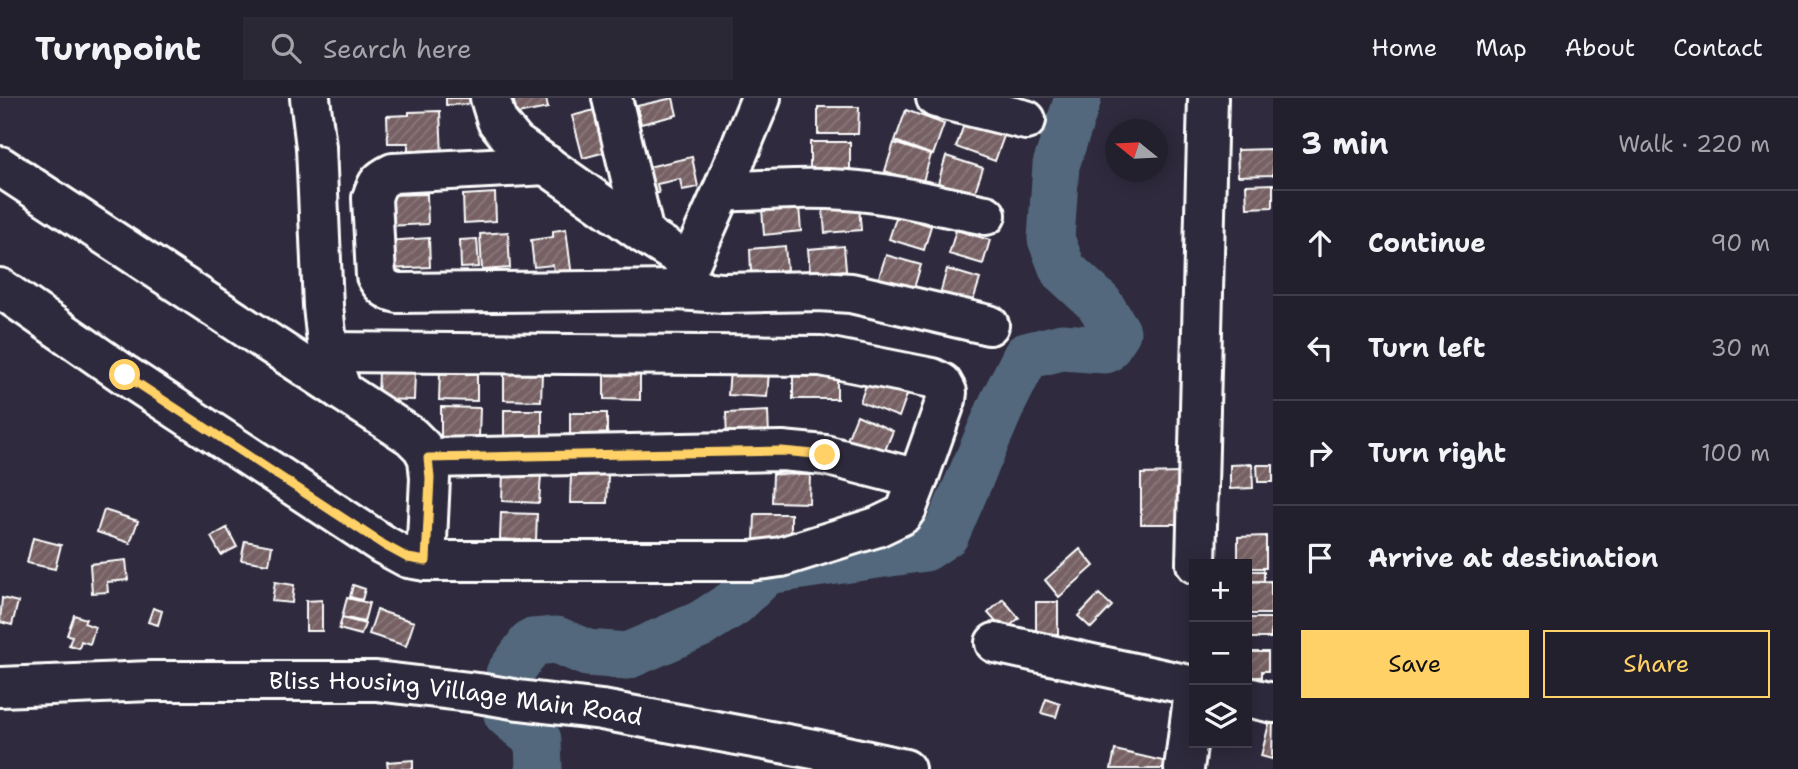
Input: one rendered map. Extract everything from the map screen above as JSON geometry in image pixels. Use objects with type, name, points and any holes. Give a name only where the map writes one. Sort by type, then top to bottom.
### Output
[{"type":"street","points":[[310,98],[316,147],[323,306],[328,352],[342,391]]},
{"type":"street","points":[[489,98],[497,121],[515,143],[644,234],[684,276],[723,293],[818,290],[851,293],[989,325]]},
{"type":"street","points":[[612,98],[644,234]]},
{"type":"street","points":[[936,98],[1026,120]]},
{"type":"street","points":[[1196,559],[1208,98]]},
{"type":"street","points":[[684,276],[722,192],[752,105]]},
{"type":"street","points":[[0,166],[411,436],[428,458],[430,478],[426,561]]},
{"type":"street","points":[[547,166],[393,173],[380,179],[372,198],[376,276],[380,284],[386,290],[398,293],[684,276]]},
{"type":"street","points":[[722,192],[816,188],[872,192],[986,215]]},
{"type":"street","points":[[0,288],[136,382],[384,545],[408,558],[426,561],[750,561],[781,557],[877,527],[895,520],[907,508],[947,392],[942,383],[932,378],[821,356],[328,352]]},
{"type":"street","points":[[428,458],[782,451],[825,455],[918,479]]},
{"type":"street","points":[[995,643],[1189,685]]},
{"type":"street","name":"Bliss Housing Village Main Road","points":[[0,687],[151,681],[376,681],[602,710],[819,750],[905,769]]},
{"type":"street","points":[[1252,698],[1273,703]]},
{"type":"street","points":[[1184,769],[1189,730]]},
{"type":"building","points":[[446,98],[474,98],[475,104],[446,105]]},
{"type":"building","points":[[513,98],[546,98],[548,108],[517,114]]},
{"type":"building","points":[[673,98],[677,115],[641,124],[637,106]]},
{"type":"building","points":[[818,107],[859,107],[858,134],[818,134]]},
{"type":"building","points":[[598,109],[609,151],[583,158],[572,116]]},
{"type":"building","points":[[906,110],[944,124],[933,155],[895,141]]},
{"type":"building","points":[[440,111],[442,156],[408,157],[408,143],[388,143],[387,116]]},
{"type":"building","points":[[966,119],[1005,133],[995,161],[956,147]]},
{"type":"building","points":[[810,142],[850,142],[850,169],[810,169]]},
{"type":"building","points":[[894,143],[931,155],[922,184],[885,171]]},
{"type":"building","points":[[1273,149],[1273,175],[1238,176],[1237,150]]},
{"type":"building","points":[[946,156],[983,168],[974,194],[938,183]]},
{"type":"building","points":[[692,157],[698,187],[682,190],[680,179],[657,184],[659,193],[653,194],[648,167]]},
{"type":"building","points":[[1273,184],[1273,207],[1247,208],[1246,185]]},
{"type":"building","points":[[495,193],[496,221],[464,223],[463,195]]},
{"type":"building","points":[[427,194],[428,224],[387,226],[386,195]]},
{"type":"building","points":[[799,206],[801,231],[764,235],[762,209]]},
{"type":"building","points":[[859,206],[861,230],[825,233],[823,209]]},
{"type":"building","points":[[897,215],[931,226],[924,250],[889,239]]},
{"type":"building","points":[[566,229],[572,277],[555,279],[553,265],[534,267],[531,240],[553,237],[553,231]]},
{"type":"building","points":[[956,230],[990,240],[983,264],[949,254]]},
{"type":"building","points":[[508,232],[510,268],[482,270],[480,234]]},
{"type":"building","points":[[429,238],[430,267],[388,269],[387,241]]},
{"type":"building","points":[[477,239],[479,267],[461,268],[460,240]]},
{"type":"building","points":[[785,246],[787,270],[751,273],[750,249]]},
{"type":"building","points":[[844,246],[846,270],[810,273],[808,249]]},
{"type":"building","points":[[886,255],[921,265],[913,291],[878,280]]},
{"type":"building","points":[[947,269],[980,279],[972,304],[940,294]]},
{"type":"building","points":[[379,370],[415,372],[414,400],[378,399]]},
{"type":"building","points":[[730,370],[769,372],[767,397],[728,395]]},
{"type":"building","points":[[440,372],[477,372],[477,401],[439,400]]},
{"type":"building","points":[[504,372],[542,373],[541,401],[504,400]]},
{"type":"building","points":[[604,372],[640,372],[640,400],[604,399]]},
{"type":"building","points":[[793,373],[837,373],[837,399],[793,399]]},
{"type":"building","points":[[870,374],[909,389],[899,417],[860,402]]},
{"type":"building","points":[[441,407],[480,408],[479,437],[441,437]]},
{"type":"building","points":[[504,410],[542,410],[542,439],[504,439]]},
{"type":"building","points":[[768,411],[769,437],[727,439],[726,413]]},
{"type":"building","points":[[570,413],[607,413],[607,440],[570,439]]},
{"type":"building","points":[[857,415],[893,431],[883,455],[847,440]]},
{"type":"building","points":[[1252,464],[1253,488],[1230,489],[1230,465]]},
{"type":"building","points":[[1257,465],[1273,465],[1273,482],[1258,482]]},
{"type":"building","points":[[503,473],[541,475],[539,503],[502,501]]},
{"type":"building","points":[[571,473],[608,474],[607,503],[570,503]]},
{"type":"building","points":[[1179,473],[1179,524],[1141,524],[1141,474]]},
{"type":"building","points":[[773,474],[810,475],[809,503],[772,502]]},
{"type":"building","points":[[104,510],[138,521],[130,543],[97,532]]},
{"type":"building","points":[[501,513],[537,514],[536,541],[500,539]]},
{"type":"building","points":[[755,514],[791,514],[791,541],[754,541]]},
{"type":"building","points":[[227,528],[237,547],[221,555],[211,537]]},
{"type":"building","points":[[1266,536],[1266,568],[1252,568],[1252,559],[1238,559],[1238,537]]},
{"type":"building","points":[[33,538],[61,545],[55,569],[27,563]]},
{"type":"building","points":[[245,541],[272,546],[269,564],[241,560]]},
{"type":"building","points":[[1080,549],[1094,566],[1059,597],[1045,580]]},
{"type":"building","points":[[126,560],[128,580],[107,582],[108,592],[92,593],[90,564]]},
{"type":"building","points":[[1252,571],[1264,571],[1264,581],[1252,581]]},
{"type":"building","points":[[1271,581],[1271,614],[1252,614],[1252,582]]},
{"type":"building","points":[[275,582],[294,585],[292,603],[272,601]]},
{"type":"building","points":[[353,585],[365,589],[362,600],[350,597]]},
{"type":"building","points":[[1099,594],[1112,606],[1091,628],[1078,616]]},
{"type":"building","points":[[2,598],[18,602],[12,625],[0,622]]},
{"type":"building","points":[[347,598],[369,603],[364,622],[342,617]]},
{"type":"building","points":[[1003,599],[1019,618],[1004,631],[988,613]]},
{"type":"building","points":[[322,600],[322,631],[306,631],[306,601]]},
{"type":"building","points":[[1036,602],[1058,602],[1058,634],[1036,633]]},
{"type":"building","points":[[153,608],[162,611],[158,625],[148,622]]},
{"type":"building","points":[[377,610],[414,622],[406,646],[369,634]]},
{"type":"building","points":[[74,615],[86,619],[84,623],[95,627],[90,644],[81,641],[79,648],[69,645],[72,636],[67,635]]},
{"type":"building","points":[[342,618],[365,624],[361,635],[339,629]]},
{"type":"building","points":[[1252,618],[1271,618],[1271,638],[1252,638]]},
{"type":"building","points":[[1252,652],[1268,652],[1268,671],[1262,671],[1262,677],[1252,677]]},
{"type":"building","points":[[1046,699],[1060,704],[1056,717],[1041,713]]},
{"type":"building","points":[[1271,716],[1273,717],[1272,759],[1261,756]]},
{"type":"building","points":[[1115,750],[1167,762],[1165,769],[1111,769]]},
{"type":"building","points":[[413,760],[413,769],[388,769],[387,762]]},
{"type":"waterway","points":[[539,769],[538,740],[507,714],[509,674],[532,642],[557,640],[587,653],[627,656],[701,624],[734,603],[767,571],[925,548],[946,534],[1003,402],[1026,356],[1062,347],[1105,350],[1117,332],[1099,303],[1063,270],[1051,239],[1056,165],[1078,98]]},
{"type":"route","points":[[125,375],[384,545],[408,558],[426,561],[430,478],[428,458],[782,451],[825,455]]}]
